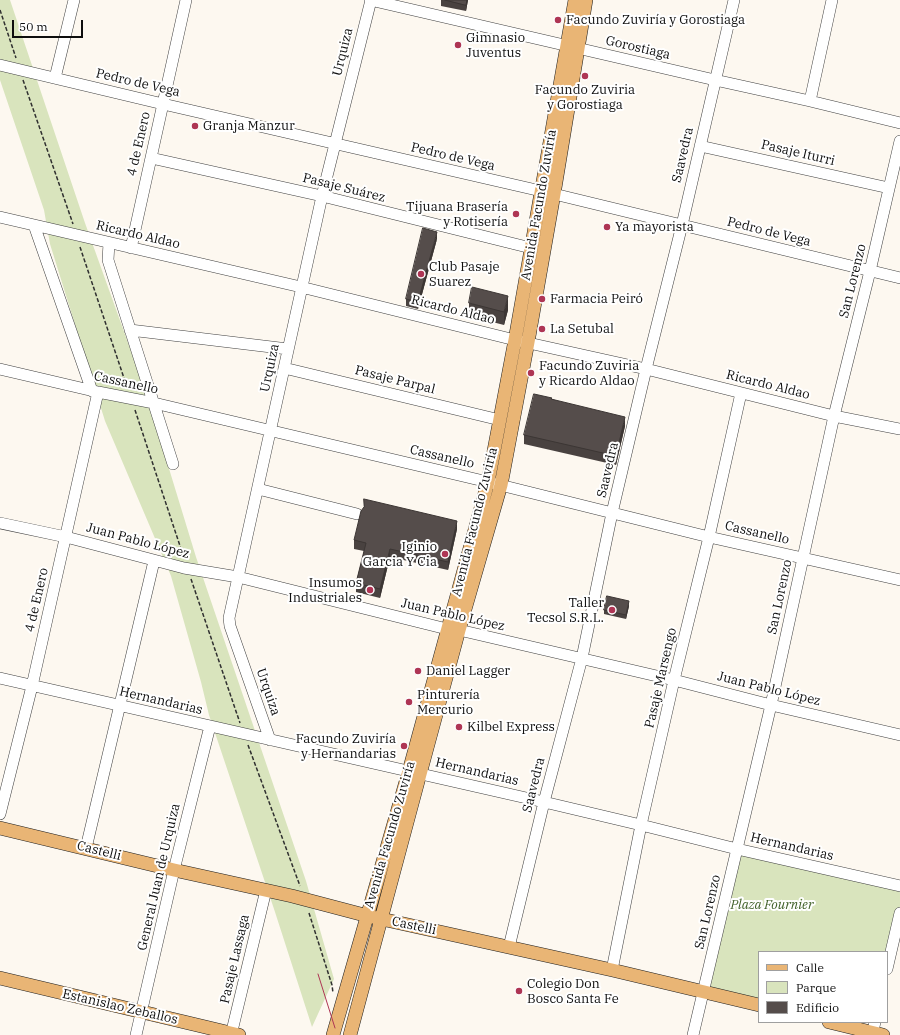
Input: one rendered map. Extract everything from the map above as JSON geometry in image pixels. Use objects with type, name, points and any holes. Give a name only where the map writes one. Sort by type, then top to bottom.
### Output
[{"type":"main road","name":"Avenida Facundo Zuviría","points":[[453,629],[501,485],[554,194],[572,47],[574,0]]},
{"type":"main road","name":"Avenida Facundo Zuviría","points":[[333,1035],[368,916],[414,772],[453,629],[488,482],[541,192],[572,47],[586,0]]},
{"type":"main road","name":"Avenida Facundo Zuviría","points":[[349,1035],[381,918],[414,772]]},
{"type":"main road","name":"Castelli","points":[[0,828],[174,870],[305,899],[368,916],[612,970],[758,1005]]},
{"type":"main road","points":[[349,1035],[346,1021],[355,982],[355,961]]},
{"type":"main road","name":"Estanislao Zeballos","points":[[0,978],[234,1034]]},
{"type":"main road","points":[[834,1023],[876,1031]]},
{"type":"street","points":[[55,78],[74,0]]},
{"type":"street","name":"4 de Enero","points":[[131,248],[186,0]]},
{"type":"street","name":"Gorostiaga","points":[[371,0],[900,123]]},
{"type":"street","name":"Urquiza","points":[[270,740],[230,626],[229,618],[271,431],[301,287],[371,0]]},
{"type":"street","name":"Saavedra","points":[[509,947],[544,802],[582,658],[612,513],[682,225],[734,0]]},
{"type":"street","points":[[810,101],[832,0]]},
{"type":"street","name":"Pedro de Vega","points":[[0,65],[554,194],[900,278]]},
{"type":"street","name":"San Lorenzo","points":[[693,1035],[771,705],[834,416],[900,141]]},
{"type":"street","name":"Pasaje Iturri","points":[[700,146],[889,188]]},
{"type":"street","name":"Pasaje Suárez","points":[[150,158],[322,196],[531,248]]},
{"type":"street","name":"Ricardo Aldao","points":[[0,217],[301,287],[514,340],[646,369],[834,416],[900,430]]},
{"type":"street","points":[[34,225],[95,391]]},
{"type":"street","points":[[109,243],[108,260],[174,464]]},
{"type":"street","points":[[130,330],[288,349]]},
{"type":"street","name":"Pasaje Parpal","points":[[284,368],[500,420]]},
{"type":"street","name":"Cassanello","points":[[0,369],[154,403],[501,485],[709,537],[900,580]]},
{"type":"street","name":"4 de Enero","points":[[0,814],[32,686],[66,537],[95,391]]},
{"type":"street","name":"Pasaje Marsengo","points":[[612,970],[641,825],[674,680],[709,537],[741,393]]},
{"type":"street","points":[[258,489],[356,514]]},
{"type":"street","name":"Juan Pablo López","points":[[0,523],[66,537],[188,569],[238,577],[453,629],[582,658],[771,705],[900,735]]},
{"type":"street","points":[[86,848],[154,561]]},
{"type":"street","name":"Hernandarias","points":[[0,678],[544,802],[737,849],[900,886]]},
{"type":"street","name":"General Juan de Urquiza","points":[[136,1035],[174,870],[210,726]]},
{"type":"street","name":"Pasaje Lassaga","points":[[234,1034],[266,890]]},
{"type":"street","points":[[888,965],[900,913]]},
{"type":"path","points":[[0,10],[244,734],[305,899],[332,985],[333,993]]},
{"type":"green space","points":[[0,0],[10,0],[85,223],[145,390],[196,557],[306,881],[334,979],[312,1027],[209,715],[171,576],[105,421],[50,244],[44,210],[0,80]]},
{"type":"green space","name":"Plaza Fournier","points":[[737,849],[900,886],[900,913],[887,951],[758,951],[758,1005],[703,991]]},
{"type":"building","points":[[445,0],[467,0],[466,5]]},
{"type":"building","name":"Club Pasaje Suarez","points":[[423,228],[437,232],[418,302],[406,299]]},
{"type":"building","points":[[472,287],[508,296],[504,312],[469,303]]},
{"type":"building","points":[[534,394],[625,417],[616,456],[524,435]]},
{"type":"building","points":[[364,499],[457,521],[448,562],[390,549],[380,589],[356,583],[366,543],[354,540],[361,511],[364,507]]},
{"type":"building","points":[[607,596],[629,601],[626,615],[604,610]]},
{"type":"tram line","points":[[318,974],[335,1028]]},
{"type":"place","name":"Facundo Zuviría y Gorostiaga","points":[[558,20]]},
{"type":"place","name":"Gimnasio Juventus","points":[[458,45]]},
{"type":"place","name":"Facundo Zuviria y Gorostiaga","points":[[585,76]]},
{"type":"place","name":"Granja Manzur","points":[[195,126]]},
{"type":"place","name":"Tijuana Brasería y Rotisería","points":[[516,214]]},
{"type":"place","name":"Ya mayorista","points":[[607,227]]},
{"type":"place","name":"Club Pasaje Suarez","points":[[421,274]]},
{"type":"place","name":"Farmacia Peiró","points":[[542,299]]},
{"type":"place","name":"La Setubal","points":[[542,329]]},
{"type":"place","name":"Facundo Zuviria y Ricardo Aldao","points":[[531,373]]},
{"type":"place","name":"Iginio Garcia Y Cia","points":[[445,554]]},
{"type":"place","name":"Insumos Industriales","points":[[370,590]]},
{"type":"place","name":"Taller Tecsol S.R.L.","points":[[612,610]]},
{"type":"place","name":"Daniel Lagger","points":[[418,671]]},
{"type":"place","name":"Pinturería Mercurio","points":[[409,702]]},
{"type":"place","name":"Kilbel Express","points":[[459,727]]},
{"type":"place","name":"Facundo Zuviría y Hernandarias","points":[[404,746]]},
{"type":"place","name":"Colegio Don Bosco Santa Fe","points":[[519,991]]}]
